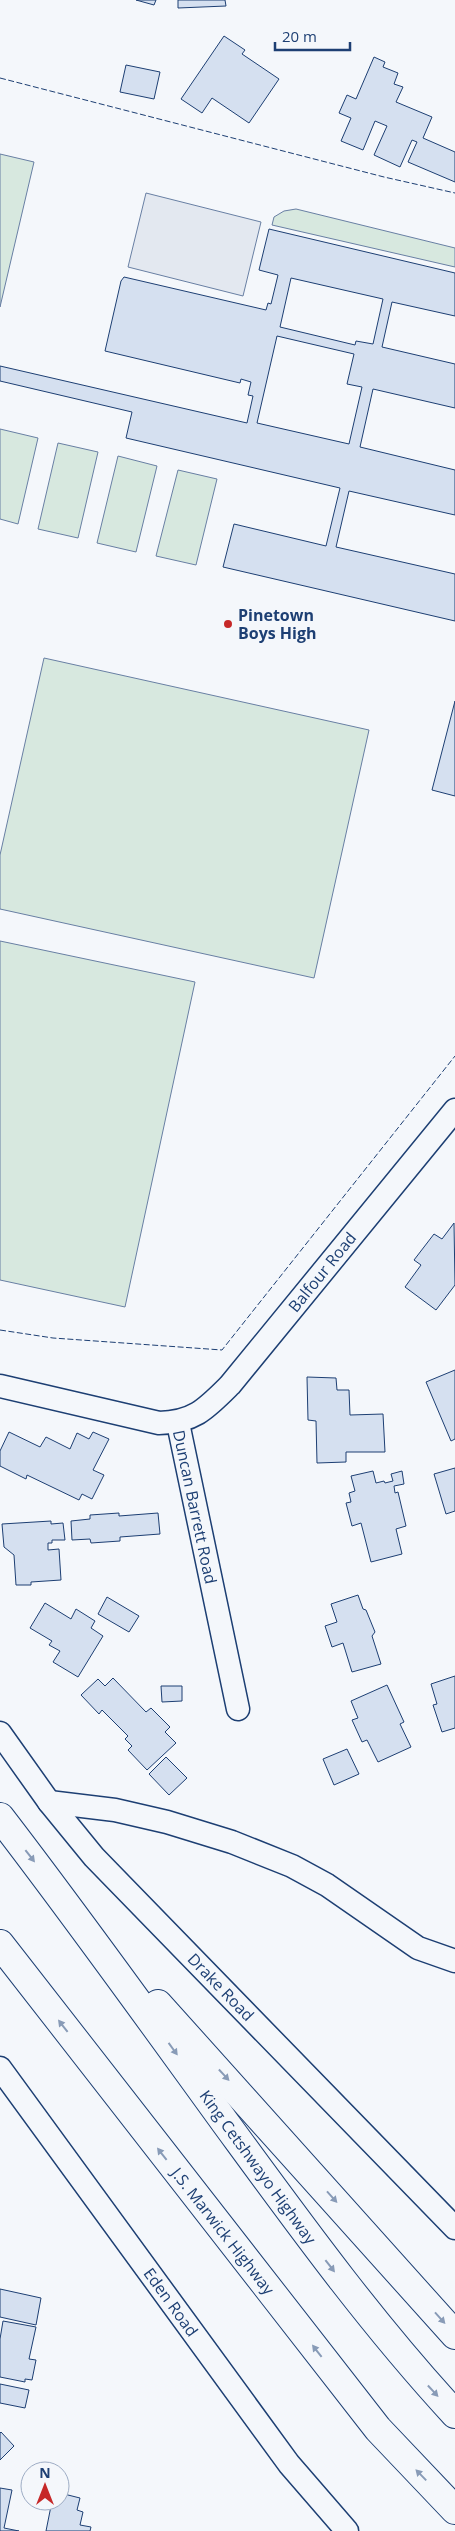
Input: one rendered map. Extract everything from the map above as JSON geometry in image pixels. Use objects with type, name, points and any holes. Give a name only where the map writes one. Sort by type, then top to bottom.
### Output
[{"type":"highway","points":[[0,1817],[72,1911],[234,2086],[455,2335]]},
{"type":"highway","name":"King Cetshwayo Highway","points":[[72,1911],[329,2265],[409,2365],[455,2414]]},
{"type":"highway","name":"J.S. Marwick Highway","points":[[0,1944],[378,2430],[455,2510]]},
{"type":"street","name":"Balfour Road","points":[[178,1423],[200,1412],[230,1386],[455,1110]]},
{"type":"street","name":"Duncan Barrett Road","points":[[0,1386],[159,1423],[178,1423],[238,1710]]},
{"type":"street","name":"Drake Road","points":[[0,1733],[49,1802],[94,1858],[455,2228]]},
{"type":"street","points":[[49,1802],[115,1810],[167,1822],[232,1842],[292,1866],[327,1885],[418,1948],[455,1961]]},
{"type":"street","name":"Eden Road","points":[[0,2068],[289,2464],[347,2531]]},
{"type":"shaded area","points":[[0,154],[34,162],[0,307]]},
{"type":"shaded area","points":[[146,193],[261,222],[243,296],[128,267]]},
{"type":"shaded area","points":[[296,209],[455,248],[455,267],[272,225],[274,217],[284,211]]},
{"type":"shaded area","points":[[0,429],[38,438],[18,524],[0,519]]},
{"type":"shaded area","points":[[58,443],[98,452],[78,538],[38,529]]},
{"type":"shaded area","points":[[118,456],[157,466],[136,552],[97,543]]},
{"type":"shaded area","points":[[178,470],[217,479],[196,565],[156,556]]},
{"type":"shaded area","points":[[44,658],[369,730],[314,978],[0,909],[0,855]]},
{"type":"shaded area","points":[[0,941],[195,982],[125,1307],[0,1280]]},
{"type":"building","points":[[136,0],[156,0],[154,5]]},
{"type":"building","points":[[178,0],[225,0],[226,6],[178,8]]},
{"type":"building","points":[[224,36],[245,50],[242,54],[279,79],[249,123],[212,98],[202,113],[181,99]]},
{"type":"building","points":[[374,57],[385,62],[383,67],[398,73],[394,84],[403,87],[396,102],[432,117],[423,138],[455,152],[455,182],[408,162],[417,142],[412,140],[400,167],[374,155],[387,126],[375,121],[363,150],[341,141],[351,118],[339,113],[347,95],[356,99]]},
{"type":"building","points":[[126,65],[160,72],[154,99],[120,92]]},
{"type":"building","points":[[269,229],[455,273],[455,316],[392,302],[382,347],[455,364],[455,408],[373,389],[360,447],[455,470],[455,515],[349,491],[336,547],[455,574],[455,621],[223,567],[234,524],[326,546],[340,488],[126,438],[132,412],[0,381],[0,366],[247,423],[253,396],[248,395],[251,382],[241,379],[240,383],[105,351],[121,281],[124,277],[266,310],[268,303],[271,304],[278,275],[259,270]],"holes":[[[291,278],[383,299],[373,344],[356,341],[355,345],[280,327]],[[277,336],[354,354],[347,384],[362,387],[349,444],[257,423]]]},
{"type":"building","points":[[455,701],[455,796],[432,790]]},
{"type":"building","points":[[454,1223],[455,1285],[436,1310],[405,1287],[421,1265],[414,1260],[434,1234],[442,1239]]},
{"type":"building","points":[[455,1370],[455,1439],[451,1441],[426,1382]]},
{"type":"building","points":[[307,1377],[336,1378],[337,1390],[349,1390],[350,1415],[383,1414],[385,1452],[346,1452],[346,1462],[317,1463],[316,1421],[308,1420]]},
{"type":"building","points":[[9,1432],[40,1447],[46,1437],[70,1449],[77,1433],[89,1439],[93,1432],[109,1439],[93,1470],[104,1475],[92,1499],[82,1494],[79,1500],[27,1475],[26,1479],[0,1466],[0,1451]]},
{"type":"building","points":[[455,1468],[455,1511],[446,1514],[434,1474]]},
{"type":"building","points":[[373,1471],[376,1483],[384,1481],[385,1483],[393,1481],[391,1474],[402,1471],[404,1484],[394,1486],[395,1493],[398,1492],[406,1526],[396,1529],[402,1554],[371,1562],[361,1523],[352,1526],[346,1503],[351,1502],[349,1493],[355,1491],[351,1476]]},
{"type":"building","points":[[119,1513],[119,1516],[158,1513],[160,1534],[120,1537],[120,1541],[91,1543],[90,1539],[72,1540],[71,1521],[90,1519],[90,1515]]},
{"type":"building","points":[[51,1521],[51,1524],[63,1523],[65,1540],[52,1540],[52,1543],[48,1543],[48,1550],[59,1549],[61,1580],[31,1582],[31,1585],[16,1585],[14,1555],[4,1547],[2,1524]]},
{"type":"building","points":[[358,1595],[375,1632],[372,1636],[381,1664],[352,1672],[343,1643],[332,1647],[325,1626],[337,1622],[331,1604]]},
{"type":"building","points":[[107,1597],[139,1616],[129,1632],[98,1614]]},
{"type":"building","points":[[45,1603],[71,1619],[76,1609],[95,1621],[91,1628],[103,1636],[78,1677],[53,1662],[60,1651],[49,1645],[52,1641],[30,1628]]},
{"type":"building","points":[[455,1676],[455,1728],[442,1732],[433,1705],[437,1704],[431,1684]]},
{"type":"building","points":[[113,1678],[146,1712],[151,1708],[170,1727],[165,1732],[176,1743],[147,1770],[128,1750],[132,1746],[125,1739],[128,1736],[102,1710],[99,1714],[81,1695],[98,1679],[105,1686]]},
{"type":"building","points":[[387,1685],[404,1722],[400,1724],[411,1747],[378,1762],[367,1740],[362,1742],[352,1720],[358,1718],[351,1701]]},
{"type":"building","points":[[161,1686],[182,1686],[182,1701],[162,1702]]},
{"type":"building","points":[[347,1749],[359,1774],[334,1785],[323,1759]]},
{"type":"building","points":[[166,1757],[187,1778],[169,1795],[149,1774]]},
{"type":"building","points":[[0,2289],[41,2298],[36,2325],[0,2317]]},
{"type":"building","points":[[3,2321],[36,2327],[29,2359],[36,2360],[32,2380],[25,2379],[25,2382],[0,2377],[0,2339]]},
{"type":"building","points":[[0,2384],[29,2390],[25,2408],[0,2403]]},
{"type":"building","points":[[0,2433],[14,2446],[0,2460]]},
{"type":"building","points":[[0,2488],[12,2490],[4,2528],[19,2531],[0,2531]]},
{"type":"building","points":[[70,2496],[80,2498],[77,2510],[83,2512],[80,2525],[91,2527],[90,2531],[46,2531],[50,2511],[70,2511]]},
{"type":"fence","points":[[0,78],[384,177],[455,193]]},
{"type":"fence","points":[[0,1330],[53,1338],[222,1350],[455,1056]]},
{"type":"place","name":"Pinetown Boys High","points":[[228,624]]}]
